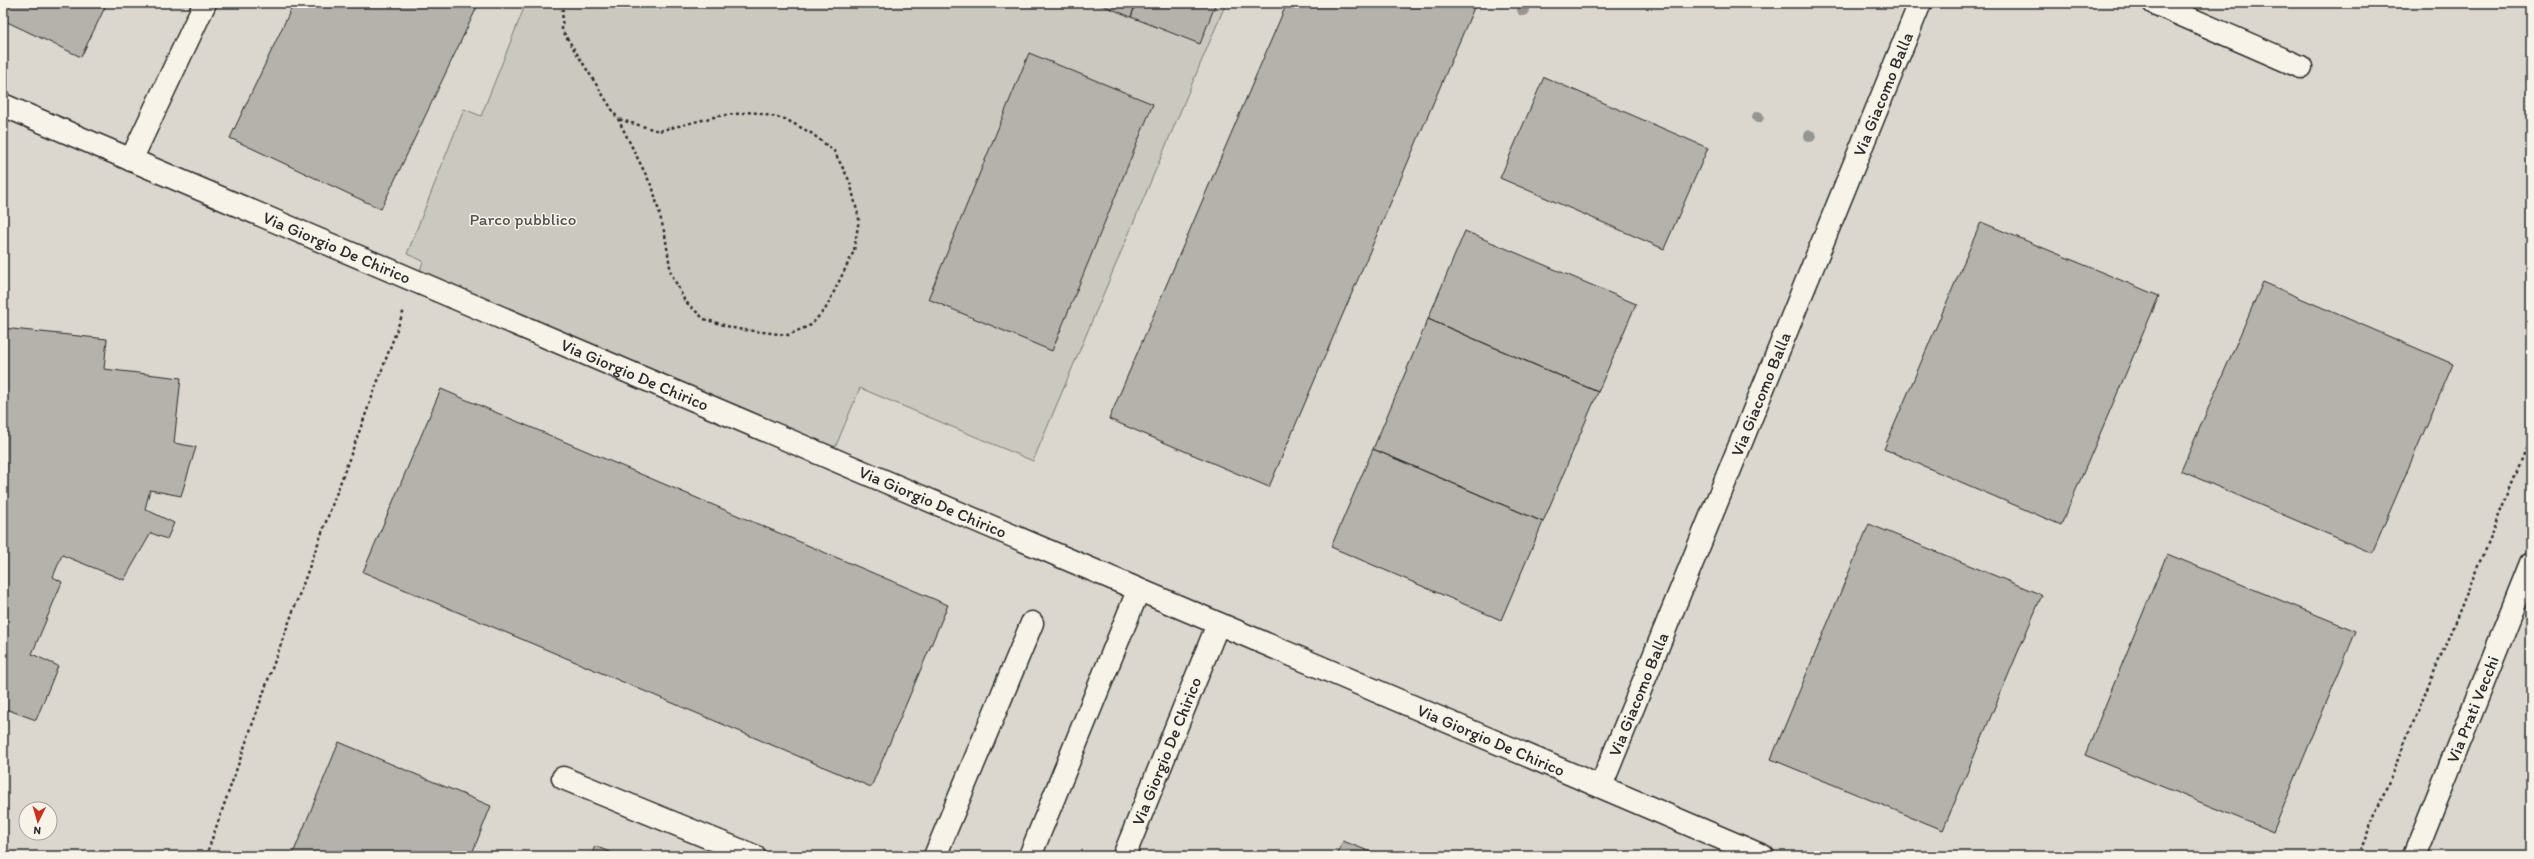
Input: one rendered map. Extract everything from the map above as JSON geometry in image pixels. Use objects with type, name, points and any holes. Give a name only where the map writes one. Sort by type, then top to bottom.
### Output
[{"type":"street","points":[[131,160],[205,3]]},
{"type":"street","name":"Via Giacomo Balla","points":[[1601,786],[1920,3]]},
{"type":"street","points":[[2154,3],[2302,67]]},
{"type":"street","name":"Via Giorgio De Chirico","points":[[3,105],[1763,856]]},
{"type":"street","name":"Via Prati Vecchi","points":[[2414,852],[2531,563]]},
{"type":"street","points":[[1030,856],[1138,590]]},
{"type":"street","points":[[941,854],[1032,623]]},
{"type":"street","name":"Via Giorgio De Chirico","points":[[1124,856],[1218,624]]},
{"type":"street","points":[[563,778],[754,856]]},
{"type":"path","points":[[563,3],[562,30],[618,119],[653,189],[665,235],[671,273],[685,300],[704,319],[737,330],[788,335],[811,325],[826,308],[854,251],[859,219],[850,182],[834,151],[811,133],[785,119],[752,112],[718,116],[659,131],[618,119]]},
{"type":"path","points":[[206,856],[274,663],[414,281]]},
{"type":"path","points":[[2358,856],[2531,438]]},
{"type":"shaded area","points":[[3,3],[2531,3],[2531,856],[3,856]]},
{"type":"green space","name":"Parco pubblico","points":[[526,3],[1226,3],[1033,461],[860,388],[835,448],[420,271],[423,261],[407,254],[464,109],[481,116]]},
{"type":"building","points":[[3,3],[107,3],[81,57],[3,20]]},
{"type":"building","points":[[294,3],[473,3],[478,5],[381,209],[230,138]]},
{"type":"building","points":[[1097,3],[1136,3],[1131,17]]},
{"type":"building","points":[[1136,3],[1216,3],[1200,44],[1131,17]]},
{"type":"building","points":[[1287,3],[1476,3],[1269,487],[1109,419]]},
{"type":"building","points":[[1029,53],[1153,104],[1052,351],[928,299]]},
{"type":"building","points":[[1544,77],[1708,148],[1664,249],[1500,178]]},
{"type":"building","points":[[1981,222],[2159,296],[2061,525],[1884,449]]},
{"type":"building","points":[[1465,231],[1636,304],[1598,392],[1428,319]]},
{"type":"building","points":[[2263,282],[2453,364],[2372,553],[2181,471]]},
{"type":"building","points":[[1428,319],[1598,392],[1543,522],[1373,449]]},
{"type":"building","points":[[3,328],[107,339],[104,369],[181,378],[174,443],[196,447],[181,496],[150,490],[145,509],[174,523],[167,539],[151,533],[124,580],[62,555],[53,577],[62,582],[32,654],[58,666],[36,720],[3,708]]},
{"type":"building","points":[[441,389],[948,605],[871,787],[363,572]]},
{"type":"building","points":[[1373,449],[1543,522],[1501,620],[1331,547]]},
{"type":"building","points":[[1869,524],[2042,595],[1943,830],[1771,759]]},
{"type":"building","points":[[2167,554],[2356,631],[2273,832],[2085,755]]},
{"type":"building","points":[[339,742],[491,806],[471,856],[292,856]]},
{"type":"building","points":[[1343,841],[1381,856],[1337,856]]},
{"type":"building","points":[[595,846],[619,856],[591,856]]}]
